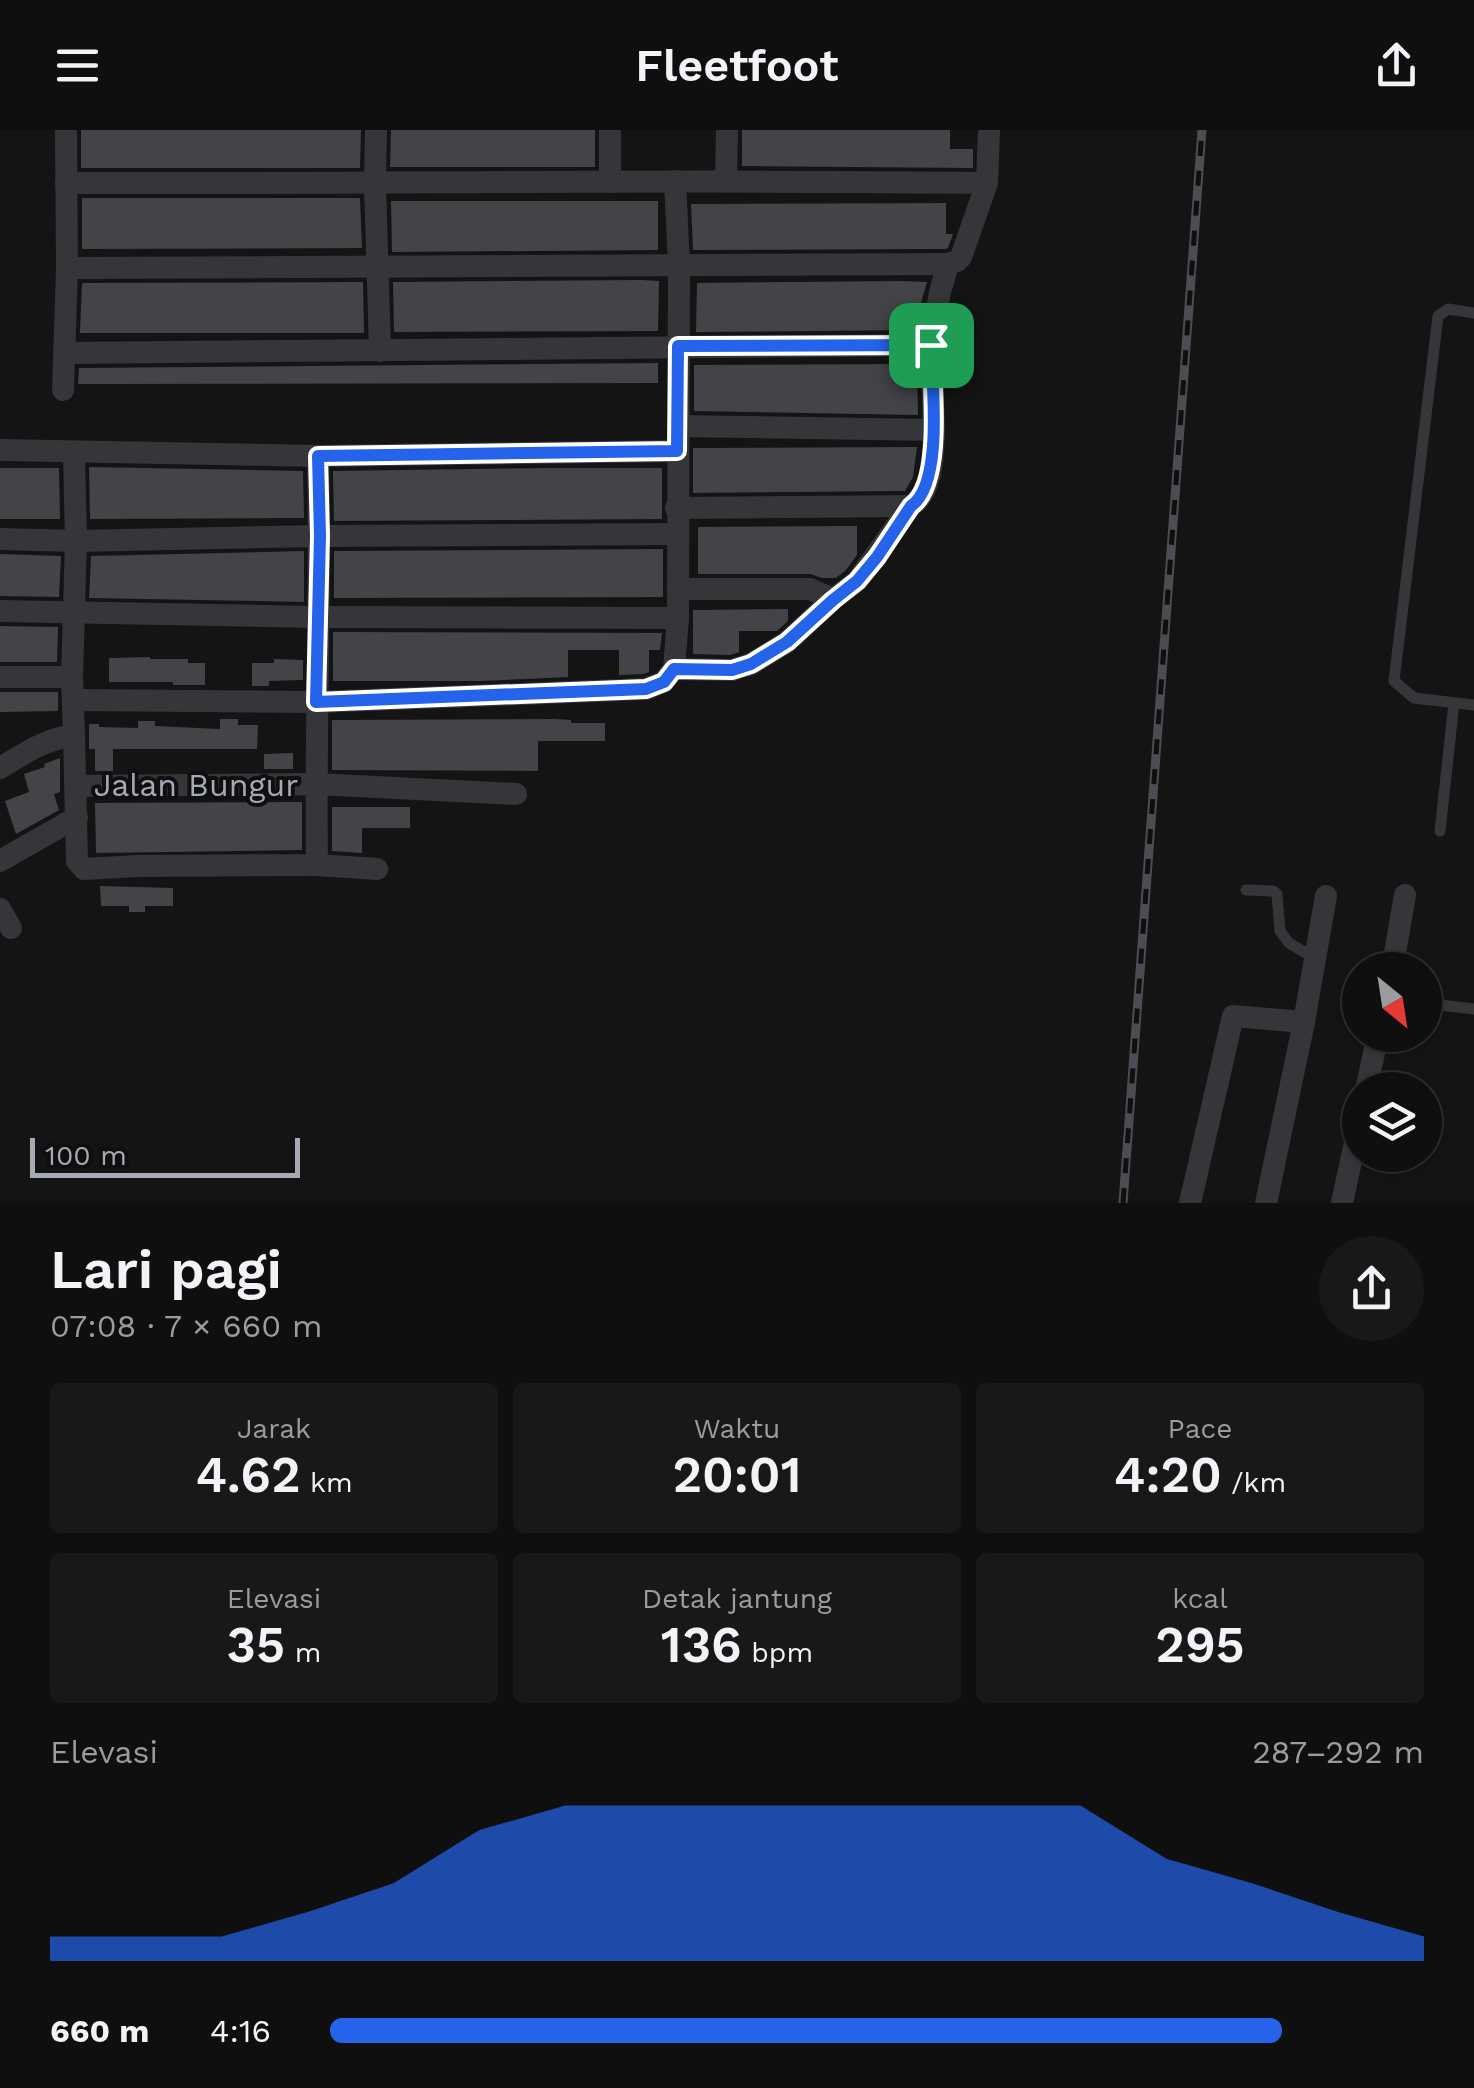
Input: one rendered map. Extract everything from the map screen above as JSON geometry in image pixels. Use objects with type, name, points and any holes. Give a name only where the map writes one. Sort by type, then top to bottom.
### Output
[{"type":"street","points":[[63,390],[66,130]]},
{"type":"street","points":[[376,130],[380,351]]},
{"type":"street","points":[[610,130],[610,182]]},
{"type":"street","points":[[726,180],[727,130]]},
{"type":"street","points":[[67,268],[948,264],[961,256],[987,182],[988,130]]},
{"type":"street","points":[[0,677],[72,689],[316,702],[646,689],[664,682],[674,669],[678,618],[679,264],[675,181]]},
{"type":"street","points":[[66,183],[987,182]]},
{"type":"street","points":[[674,669],[732,670],[751,664],[787,642],[857,581],[922,495],[932,465],[931,345],[948,264]]},
{"type":"street","points":[[66,353],[931,345]]},
{"type":"street","points":[[678,426],[934,430]]},
{"type":"street","points":[[0,450],[318,456],[677,451]]},
{"type":"street","points":[[74,453],[72,689],[77,861],[84,868],[377,868]]},
{"type":"street","points":[[316,865],[318,456]]},
{"type":"street","points":[[676,508],[911,506]]},
{"type":"street","points":[[0,539],[677,534]]},
{"type":"street","points":[[678,589],[810,589],[833,600]]},
{"type":"street","points":[[0,611],[678,618]]},
{"type":"street","points":[[0,768],[11,754],[52,738],[74,735]]},
{"type":"street","name":"Jalan Bungur","points":[[76,786],[316,784],[516,794]]},
{"type":"street","points":[[0,860],[77,816]]},
{"type":"street","points":[[1266,1203],[1326,896]]},
{"type":"street","points":[[1395,952],[1405,896]]},
{"type":"street","points":[[1190,1203],[1233,1016],[1304,1022]]},
{"type":"street","points":[[1342,1203],[1349,1172]]},
{"type":"lane","points":[[1474,312],[1448,309],[1438,316],[1394,681],[1414,698],[1474,705]]},
{"type":"lane","points":[[1440,831],[1454,702]]},
{"type":"lane","points":[[1246,890],[1277,894],[1280,930],[1290,943],[1316,959]]},
{"type":"lane","points":[[1442,1005],[1474,1009]]},
{"type":"building","points":[[81,130],[361,130],[360,168],[81,168]]},
{"type":"building","points":[[391,130],[595,130],[595,167],[390,167]]},
{"type":"building","points":[[742,130],[950,130],[950,149],[973,149],[973,168],[742,166]]},
{"type":"building","points":[[82,198],[360,198],[362,248],[82,249]]},
{"type":"building","points":[[391,201],[658,201],[658,250],[392,252]]},
{"type":"building","points":[[946,203],[946,234],[953,234],[946,249],[693,250],[691,204]]},
{"type":"building","points":[[659,281],[658,331],[394,332],[393,282]]},
{"type":"building","points":[[363,282],[364,333],[80,333],[82,283]]},
{"type":"building","points":[[927,282],[918,330],[696,332],[697,283]]},
{"type":"building","points":[[658,363],[658,383],[78,384],[79,368]]},
{"type":"building","points":[[917,364],[918,415],[694,411],[694,365]]},
{"type":"building","points":[[917,447],[913,477],[905,491],[693,493],[693,448]]},
{"type":"building","points":[[89,467],[303,471],[304,518],[90,519]]},
{"type":"building","points":[[0,468],[59,468],[60,519],[0,519]]},
{"type":"building","points":[[662,468],[662,519],[334,521],[333,471]]},
{"type":"building","points":[[857,526],[857,555],[836,578],[810,574],[698,574],[698,527]]},
{"type":"building","points":[[663,549],[663,597],[334,598],[334,551]]},
{"type":"building","points":[[304,551],[304,602],[89,598],[91,556]]},
{"type":"building","points":[[0,554],[61,556],[59,597],[0,596]]},
{"type":"building","points":[[788,609],[788,621],[777,631],[739,631],[739,652],[693,654],[693,610]]},
{"type":"building","points":[[0,626],[58,627],[57,662],[0,662]]},
{"type":"building","points":[[333,632],[662,633],[660,650],[649,650],[649,672],[643,674],[619,675],[619,650],[568,650],[568,677],[333,681]]},
{"type":"building","points":[[150,657],[205,663],[205,685],[109,682],[109,658]]},
{"type":"building","points":[[274,659],[303,660],[303,680],[252,686],[252,663],[274,663]]},
{"type":"building","points":[[0,692],[58,692],[58,711],[0,712]]},
{"type":"building","points":[[220,719],[238,719],[238,725],[258,725],[257,749],[113,749],[113,771],[95,771],[95,749],[89,749],[89,724],[138,728],[138,721],[155,721],[155,726],[220,729]]},
{"type":"building","points":[[555,719],[605,723],[605,741],[538,741],[538,771],[332,770],[332,720]]},
{"type":"building","points":[[293,753],[293,769],[264,769],[264,754]]},
{"type":"building","points":[[60,758],[60,792],[54,794],[59,810],[16,834],[5,801],[29,792],[24,774]]},
{"type":"building","points":[[302,802],[302,850],[96,853],[95,803]]},
{"type":"building","points":[[332,807],[410,807],[410,828],[362,828],[362,853],[332,851]]},
{"type":"building","points":[[100,886],[173,888],[173,906],[145,906],[145,912],[129,912],[129,906],[101,906]]},
{"type":"railway","points":[[1123,1203],[1202,130]]},
{"type":"route","points":[[931,345],[932,465],[922,495],[857,581],[787,642],[751,664],[732,670],[674,669],[664,682],[646,689],[316,702],[318,456],[677,451],[678,346],[931,345]]}]
